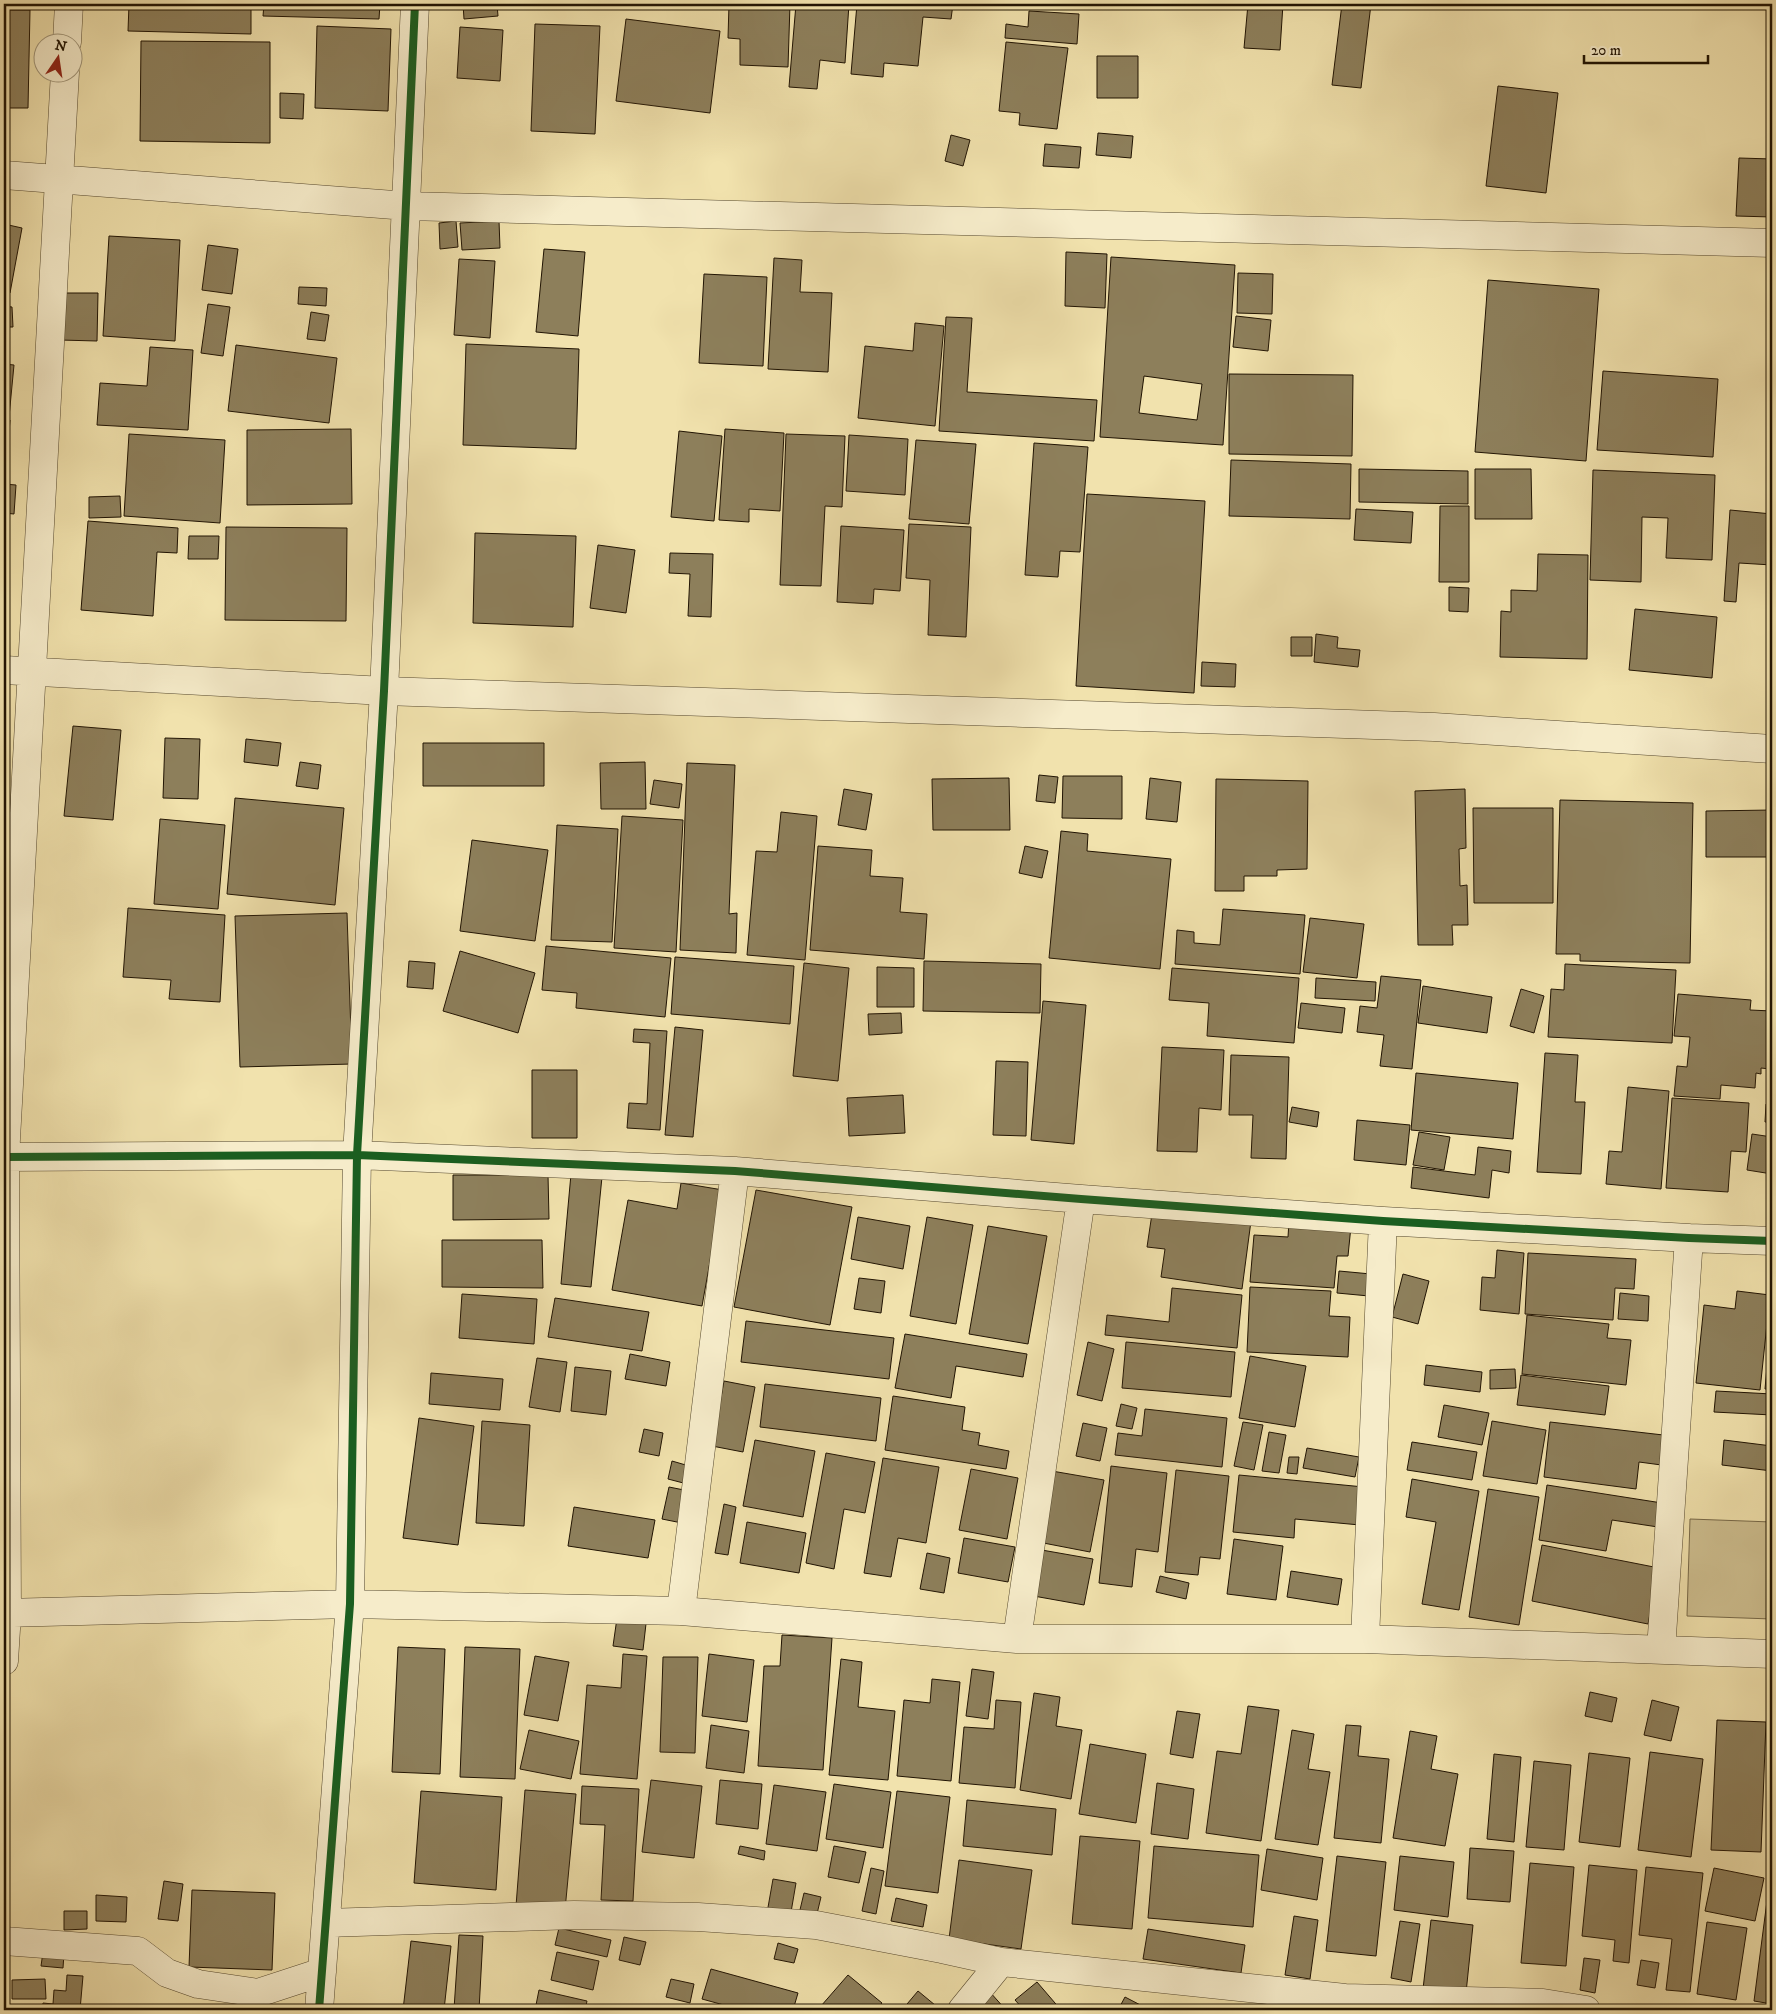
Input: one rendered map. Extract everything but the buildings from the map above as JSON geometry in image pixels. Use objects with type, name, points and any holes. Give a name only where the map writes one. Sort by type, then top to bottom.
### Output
[{"type":"street","points":[[68,32],[69,4]]},
{"type":"street","points":[[319,2010],[350,1604],[358,1155],[384,691],[415,4]]},
{"type":"street","points":[[4,1661],[4,1157],[33,671],[64,82]]},
{"type":"street","points":[[4,175],[407,206],[1772,243]]},
{"type":"street","points":[[4,670],[384,691],[1434,726],[1772,749]]},
{"type":"street","points":[[4,1157],[358,1155],[735,1171],[1383,1221],[1772,1241]]},
{"type":"street","points":[[681,1611],[735,1171]]},
{"type":"street","points":[[1017,1639],[1081,1199]]},
{"type":"street","points":[[1366,1639],[1383,1221]]},
{"type":"street","points":[[1661,1650],[1689,1238]]},
{"type":"street","points":[[5,1613],[350,1604],[681,1611],[1017,1639],[1366,1639],[1772,1654]]},
{"type":"street","points":[[326,1923],[574,1915],[698,1917],[816,1925],[1001,1962],[1349,2004],[1543,2003],[1586,2010]]},
{"type":"street","points":[[4,1941],[138,1951],[167,1973],[198,1984],[258,1993],[322,1972]]},
{"type":"street","points":[[962,2010],[1001,1962]]},
{"type":"shaded area","points":[[1690,1519],[1772,1522],[1772,1619],[1687,1616]]},
{"type":"cycle path","points":[[319,2010],[350,1604],[357,1155],[384,691],[415,4]]},
{"type":"cycle path","points":[[4,1157],[357,1155],[735,1171],[1383,1221],[1772,1241]]}]
